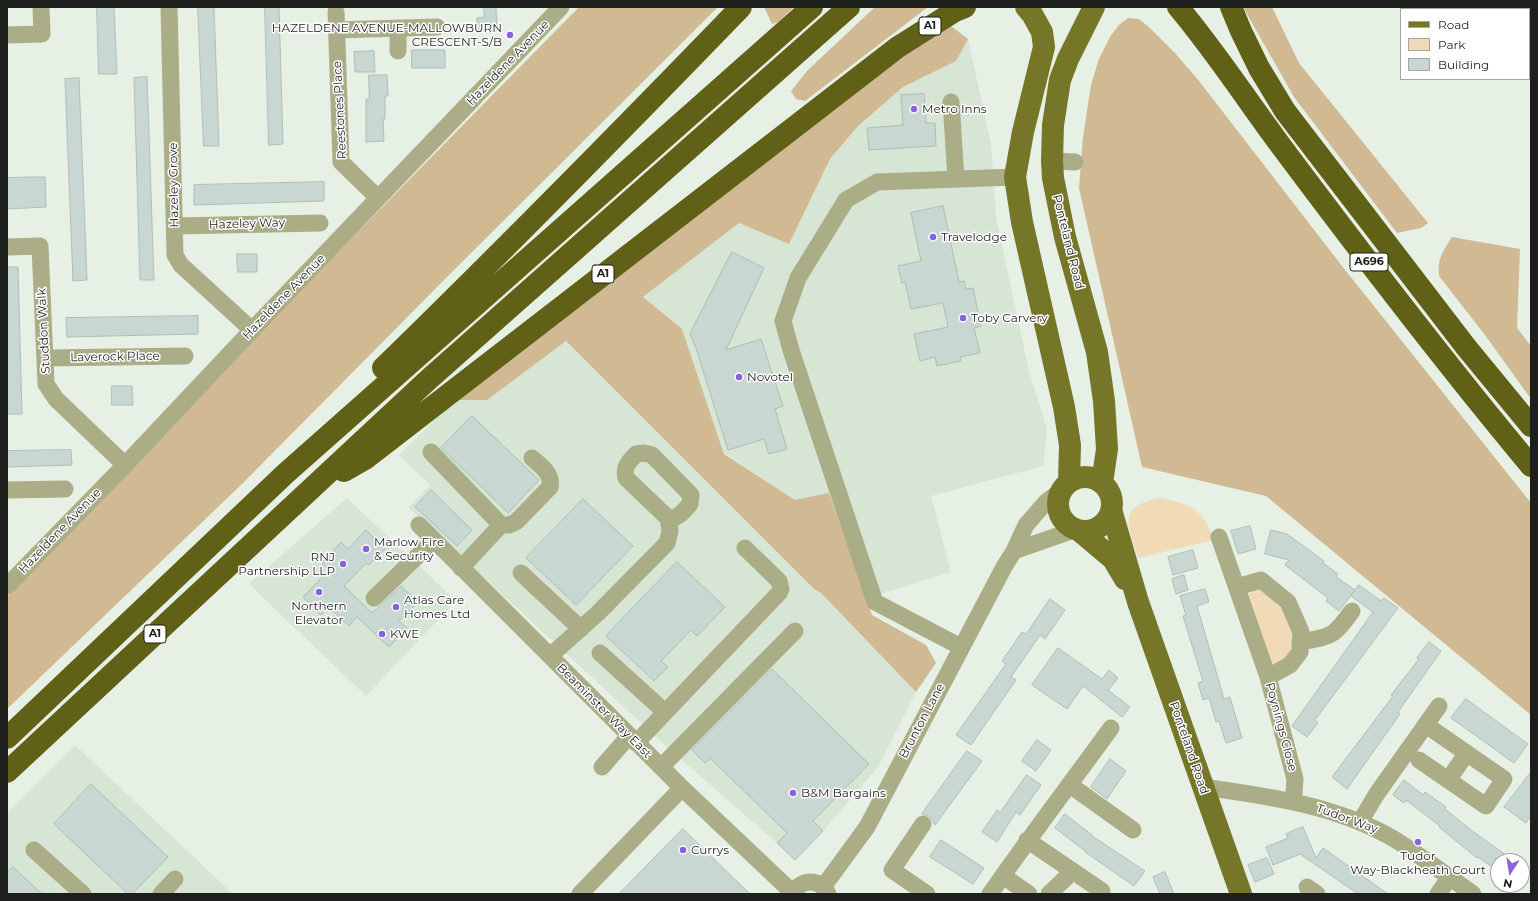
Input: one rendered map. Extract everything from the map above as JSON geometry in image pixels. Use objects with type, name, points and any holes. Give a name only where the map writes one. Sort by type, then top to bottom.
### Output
[{"type":"highway","name":"A1","points":[[285,474],[321,428],[491,262],[741,7]]},
{"type":"highway","name":"A1","points":[[7,738],[285,474],[812,7]]},
{"type":"highway","name":"A1","points":[[7,772],[435,373],[850,7]]},
{"type":"highway","name":"A1","points":[[303,495],[364,459],[898,47],[943,18],[965,7]]},
{"type":"highway","name":"A696","points":[[1178,7],[1214,52],[1266,126],[1372,266],[1481,406],[1531,466]]},
{"type":"highway","name":"A696","points":[[1231,7],[1259,68],[1285,111],[1466,347],[1531,426]]},
{"type":"main road","points":[[1026,7],[1032,14],[1042,32],[1044,47],[1023,132],[1015,177],[1022,222],[1064,407],[1070,445],[1065,486],[1058,503],[1060,516],[1078,531],[1094,531],[1105,524],[1112,513],[1113,502],[1110,491],[1102,483],[1092,478],[1080,477],[1065,486]]},
{"type":"main road","name":"Ponteland Road","points":[[1094,7],[1068,59],[1060,80],[1053,125],[1052,161],[1053,178],[1065,237],[1097,352],[1104,401],[1107,449],[1102,483]]},
{"type":"main road","name":"Ponteland Road","points":[[1112,513],[1138,602],[1241,894]]},
{"type":"main road","name":"Ponteland Road","points":[[1078,531],[1113,559],[1138,602]]},
{"type":"street","points":[[7,35],[42,34],[41,7]]},
{"type":"street","name":"Hazeley Grove","points":[[169,7],[175,255],[181,265],[252,330]]},
{"type":"street","name":"Hazeldene Avenue","points":[[7,586],[125,465],[561,7]]},
{"type":"street","name":"Reestones Place","points":[[336,12],[341,162],[378,198]]},
{"type":"street","points":[[336,30],[437,27]]},
{"type":"street","points":[[398,28],[398,51]]},
{"type":"street","points":[[951,102],[956,179]]},
{"type":"street","points":[[1052,161],[1075,162]]},
{"type":"street","points":[[961,648],[875,602],[791,350],[783,321],[798,278],[846,200],[877,182],[1015,177]]},
{"type":"street","name":"Hazeley Way","points":[[175,226],[320,222]]},
{"type":"street","name":"Studdon Walk","points":[[7,247],[40,246],[46,384],[56,399],[125,465]]},
{"type":"street","name":"Laverock Place","points":[[45,358],[185,356]]},
{"type":"street","points":[[431,452],[501,525],[509,525],[516,522],[550,487],[550,475],[532,458]]},
{"type":"street","name":"Brunton Lane","points":[[793,893],[796,888],[806,882],[812,882],[825,890],[867,827],[1014,551],[1026,525],[1046,502],[1065,486]]},
{"type":"street","points":[[7,490],[65,489]]},
{"type":"street","points":[[550,656],[581,629],[667,543],[670,531],[668,518]]},
{"type":"street","name":"Beaminster Way East","points":[[418,525],[661,768],[793,893]]},
{"type":"street","points":[[461,568],[501,525]]},
{"type":"street","points":[[1014,551],[1078,531]]},
{"type":"street","name":"Poynings Close","points":[[1219,537],[1268,677],[1295,779],[1292,802]]},
{"type":"street","points":[[374,598],[434,540]]},
{"type":"street","points":[[602,767],[665,712],[779,593],[781,589],[778,581],[745,548]]},
{"type":"street","points":[[521,573],[581,629]]},
{"type":"street","name":"Poynings Close","points":[[1237,587],[1261,580],[1288,602],[1301,632],[1300,652],[1290,665],[1268,677]]},
{"type":"street","points":[[1300,642],[1327,637],[1335,633],[1352,611]]},
{"type":"street","points":[[661,768],[795,631]]},
{"type":"street","points":[[600,653],[665,712]]},
{"type":"street","points":[[1360,822],[1376,795],[1439,706]]},
{"type":"street","points":[[1419,760],[1486,806],[1504,779],[1426,725]]},
{"type":"street","points":[[990,894],[1111,728]]},
{"type":"street","points":[[1448,780],[1467,753]]},
{"type":"street","points":[[1070,785],[1133,830]]},
{"type":"street","points":[[580,894],[682,788]]},
{"type":"street","name":"Tudor Way","points":[[1203,788],[1292,802],[1325,809],[1360,822],[1391,837],[1473,894]]},
{"type":"street","points":[[923,824],[892,870],[927,894]]},
{"type":"street","points":[[1028,840],[1102,891],[1100,894]]},
{"type":"street","points":[[34,850],[83,894]]},
{"type":"street","points":[[1049,894],[1073,871]]},
{"type":"street","points":[[1003,876],[1030,894]]},
{"type":"street","points":[[1438,894],[1450,877]]},
{"type":"street","points":[[161,894],[175,879]]},
{"type":"shaded area","points":[[579,7],[718,7],[242,484],[7,709],[7,597],[128,472],[278,313]]},
{"type":"shaded area","points":[[764,7],[794,7],[778,22],[772,24]]},
{"type":"shaded area","points":[[875,7],[928,7],[805,101],[796,99],[791,91],[808,70]]},
{"type":"shaded area","points":[[1243,7],[1272,7],[1299,63],[1428,223],[1421,228],[1397,233],[1294,97]]},
{"type":"shaded area","points":[[1128,18],[1139,19],[1150,28],[1175,53],[1199,81],[1342,266],[1531,503],[1531,715],[1266,496],[1142,467],[1079,188],[1083,137],[1091,85],[1099,59],[1110,37],[1119,25]]},
{"type":"shaded area","points":[[947,23],[968,39],[956,61],[903,87],[858,126],[830,159],[789,244],[739,223],[643,297],[682,329],[724,454],[795,500],[829,493],[872,615],[926,645],[936,663],[916,692],[821,593],[814,589],[566,341],[487,400],[455,400]]},
{"type":"shaded area","points":[[968,39],[991,144],[996,218],[1029,371],[1047,429],[1043,466],[931,496],[951,572],[867,598],[795,500],[724,453],[682,329],[643,297],[739,223],[789,243],[830,159],[858,126],[903,87],[956,61]]},
{"type":"shaded area","points":[[1452,237],[1520,249],[1517,328],[1531,346],[1531,399],[1485,335],[1439,276],[1439,265],[1443,251]]},
{"type":"shaded area","points":[[566,341],[814,589],[821,593],[916,692],[878,767],[823,831],[795,860],[666,746],[409,508],[430,485],[399,455],[455,400],[487,400]]},
{"type":"shaded area","points":[[347,498],[456,601],[366,696],[249,584]]},
{"type":"shaded area","points":[[75,745],[233,894],[7,894],[7,813]]},
{"type":"green space","points":[[1411,7],[1531,7],[1531,55],[1530,8]]},
{"type":"green space","points":[[1160,498],[1180,502],[1194,510],[1206,521],[1214,540],[1138,558],[1130,532],[1129,518],[1131,512],[1140,504]]},
{"type":"green space","points":[[1263,587],[1283,611],[1297,647],[1294,654],[1276,665],[1270,664],[1248,595],[1257,588]]},
{"type":"building","points":[[97,7],[114,7],[117,74],[99,74]]},
{"type":"building","points":[[198,7],[214,7],[219,146],[204,146]]},
{"type":"building","points":[[265,7],[279,7],[283,144],[269,145]]},
{"type":"building","points":[[484,7],[496,7],[497,30],[477,30],[477,18],[484,17]]},
{"type":"building","points":[[412,50],[445,50],[445,68],[412,68]]},
{"type":"building","points":[[374,51],[375,72],[355,72],[354,52]]},
{"type":"building","points":[[369,75],[387,75],[388,96],[385,96],[385,119],[383,119],[384,141],[366,142],[366,99],[369,99]]},
{"type":"building","points":[[147,77],[154,280],[140,280],[134,78]]},
{"type":"building","points":[[79,78],[87,280],[73,281],[65,79]]},
{"type":"building","name":"Metro Inns","points":[[924,94],[926,123],[935,123],[936,146],[869,150],[867,128],[903,125],[901,95]]},
{"type":"building","points":[[45,177],[46,207],[7,209],[7,178]]},
{"type":"building","points":[[324,182],[324,201],[194,205],[194,185]]},
{"type":"building","points":[[943,206],[959,282],[964,281],[966,289],[973,288],[981,326],[974,328],[980,353],[960,357],[961,361],[937,366],[935,357],[920,361],[914,334],[948,327],[943,303],[911,309],[905,282],[902,283],[898,266],[921,261],[911,213]]},
{"type":"building","name":"Novotel","points":[[732,252],[764,268],[726,350],[761,339],[783,406],[775,409],[787,449],[769,454],[764,439],[728,450],[696,348],[690,334]]},
{"type":"building","points":[[237,254],[257,254],[257,272],[238,272]]},
{"type":"building","points":[[7,267],[18,267],[22,414],[7,414]]},
{"type":"building","points":[[198,316],[198,334],[67,337],[66,318]]},
{"type":"building","points":[[112,386],[132,386],[133,405],[112,405]]},
{"type":"building","points":[[472,416],[539,480],[508,513],[441,448]]},
{"type":"building","points":[[71,450],[72,465],[7,467],[7,451]]},
{"type":"building","points":[[431,490],[472,530],[457,546],[415,507]]},
{"type":"building","points":[[583,499],[633,546],[576,605],[526,558]]},
{"type":"building","points":[[1250,526],[1256,549],[1238,554],[1231,531]]},
{"type":"building","points":[[366,530],[385,549],[369,565],[366,563],[344,586],[372,613],[401,586],[418,602],[399,621],[407,628],[389,647],[357,617],[349,626],[329,607],[321,615],[303,597],[329,570],[322,563],[341,542],[348,549]]},
{"type":"building","points":[[1271,530],[1287,534],[1324,561],[1323,563],[1338,574],[1336,577],[1355,590],[1339,611],[1326,601],[1328,598],[1285,565],[1289,560],[1265,554]]},
{"type":"building","points":[[1193,550],[1198,568],[1173,575],[1168,557]]},
{"type":"building","points":[[677,562],[725,607],[697,636],[691,630],[661,661],[668,667],[654,681],[606,636]]},
{"type":"building","points":[[1184,575],[1188,590],[1176,594],[1172,579]]},
{"type":"building","points":[[1359,585],[1381,601],[1384,598],[1398,608],[1315,720],[1318,723],[1307,737],[1292,726],[1373,612],[1351,596]]},
{"type":"building","points":[[1205,589],[1209,602],[1197,606],[1224,699],[1230,697],[1242,738],[1226,743],[1219,721],[1216,722],[1209,698],[1203,700],[1198,683],[1203,681],[1183,616],[1186,615],[1180,596]]},
{"type":"building","points":[[1050,599],[1065,610],[1045,639],[1040,635],[1011,677],[1016,680],[971,745],[956,735],[1006,664],[1002,661],[1022,632],[1026,634]]},
{"type":"building","points":[[1429,642],[1441,651],[1398,712],[1400,714],[1347,789],[1332,777],[1393,696],[1391,695],[1419,659],[1417,658]]},
{"type":"building","points":[[1058,648],[1102,679],[1109,670],[1118,678],[1108,690],[1130,707],[1122,717],[1083,686],[1067,709],[1032,685]]},
{"type":"building","name":"B&M Bargains","points":[[772,669],[869,764],[813,821],[823,831],[795,860],[777,843],[787,833],[710,758],[705,763],[692,750]]},
{"type":"building","points":[[1466,699],[1528,744],[1514,763],[1451,718]]},
{"type":"building","points":[[1037,740],[1051,750],[1036,771],[1022,761]]},
{"type":"building","points":[[967,751],[982,761],[935,825],[929,816],[922,814]]},
{"type":"building","points":[[1110,759],[1126,771],[1107,799],[1091,787]]},
{"type":"building","points":[[1531,772],[1531,816],[1526,823],[1504,807]]},
{"type":"building","points":[[1027,775],[1041,785],[1020,815],[1016,812],[997,842],[982,832],[997,810],[1000,812]]},
{"type":"building","points":[[1404,780],[1423,795],[1425,792],[1446,807],[1445,809],[1503,853],[1490,853],[1490,865],[1478,857],[1477,858],[1439,827],[1440,826],[1406,800],[1404,803],[1393,795]]},
{"type":"building","points":[[91,784],[168,857],[132,894],[128,894],[54,824]]},
{"type":"building","points":[[1065,814],[1092,836],[1145,871],[1134,886],[1085,852],[1055,828]]},
{"type":"building","points":[[1303,827],[1316,858],[1323,848],[1388,894],[1358,894],[1300,854],[1273,865],[1266,847],[1288,838],[1286,834]]},
{"type":"building","name":"Currys","points":[[683,829],[750,894],[619,894]]},
{"type":"building","points":[[941,840],[984,868],[973,884],[930,857]]},
{"type":"building","points":[[1267,858],[1274,874],[1255,882],[1248,865]]},
{"type":"building","points":[[13,867],[42,894],[7,894],[7,873]]},
{"type":"building","points":[[1165,872],[1174,894],[1160,894],[1153,877]]},
{"type":"place","name":"HAZELDENE AVENUE-MALLOWBURN CRESCENT-S/B","points":[[510,35]]},
{"type":"place","name":"Metro Inns","points":[[914,109]]},
{"type":"place","name":"Travelodge","points":[[933,237]]},
{"type":"place","name":"Toby Carvery","points":[[963,318]]},
{"type":"place","name":"Novotel","points":[[739,377]]},
{"type":"place","name":"Marlow Fire & Security","points":[[366,549]]},
{"type":"place","name":"RNJ Partnership LLP","points":[[343,564]]},
{"type":"place","name":"Northern Elevator","points":[[319,592]]},
{"type":"place","name":"Atlas Care Homes Ltd","points":[[396,607]]},
{"type":"place","name":"KWE","points":[[382,634]]},
{"type":"place","name":"B&M Bargains","points":[[793,793]]},
{"type":"place","name":"Tudor Way-Blackheath Court","points":[[1418,842]]},
{"type":"place","name":"Currys","points":[[683,850]]}]
